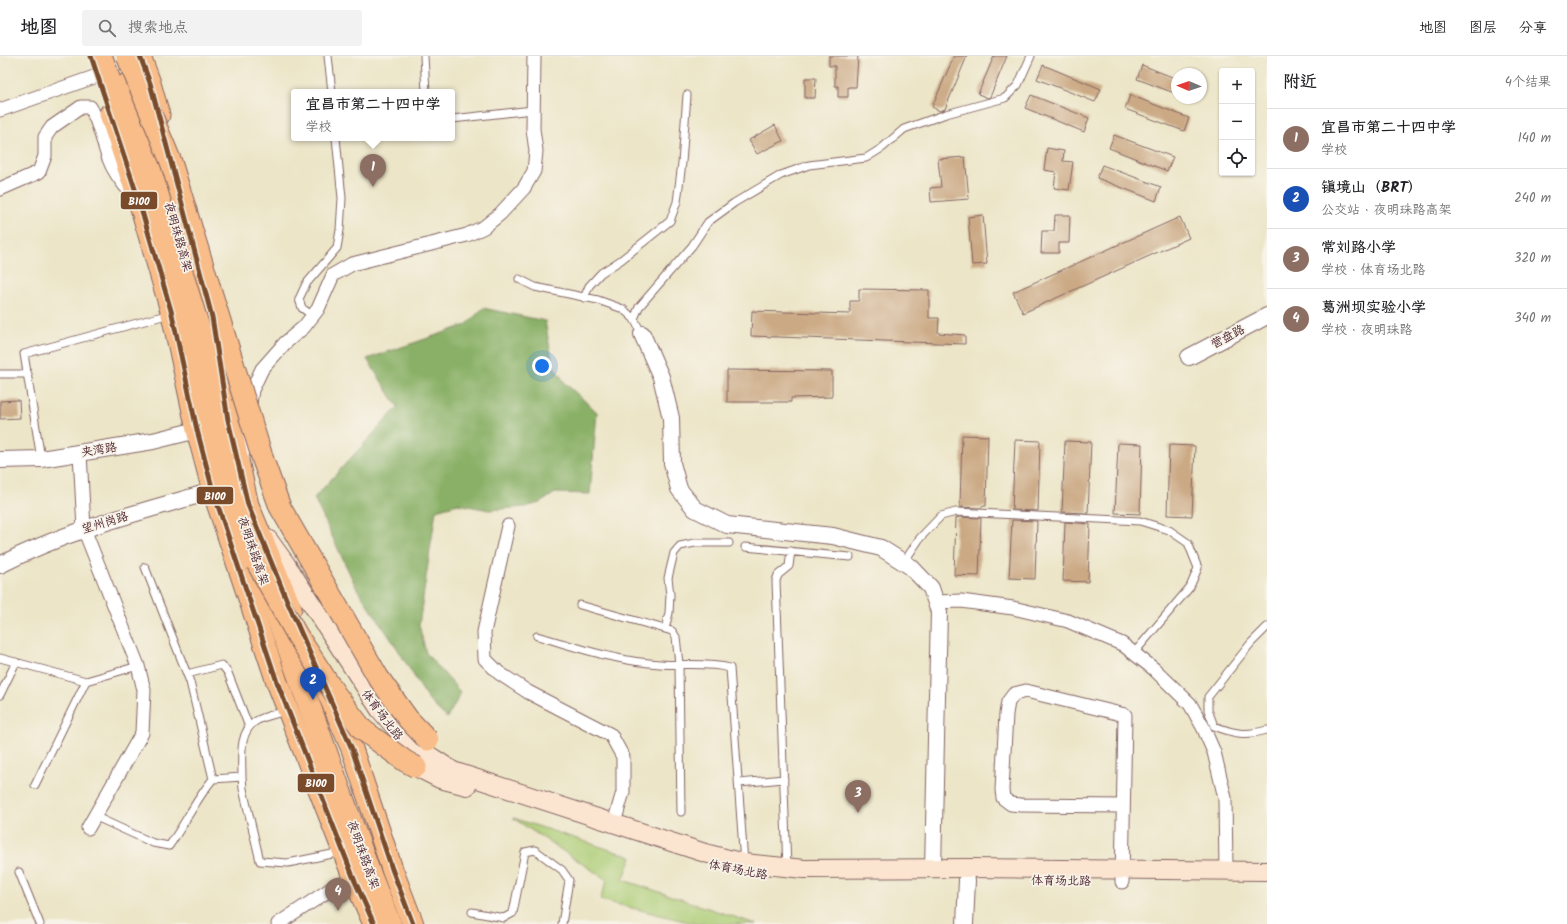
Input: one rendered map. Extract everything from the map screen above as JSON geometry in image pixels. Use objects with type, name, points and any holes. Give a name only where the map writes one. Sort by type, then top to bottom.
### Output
[{"type":"highway","name":"夜明珠路高架","points":[[120,56],[171,209],[199,307],[228,420]]},
{"type":"highway","name":"夜明珠路高架","points":[[99,66],[144,180],[183,312],[232,490],[256,563],[369,872],[390,924]]},
{"type":"main road","points":[[91,56],[99,66],[172,314],[197,430],[213,491],[277,682],[343,852],[374,924]]},
{"type":"main road","points":[[127,56],[171,162],[263,460],[280,507],[378,677],[408,719],[428,740],[461,762],[614,826]]},
{"type":"main road","points":[[140,56],[150,83],[212,317],[228,420],[248,505],[254,519],[301,602],[392,869],[413,924]]},
{"type":"main road","points":[[256,563],[297,635],[336,695],[363,730],[406,761],[440,779],[614,826]]},
{"type":"main road","name":"体育场北路","points":[[301,602],[380,710],[407,741],[453,771],[614,826],[705,853],[744,863],[787,868],[933,868],[1267,882]]},
{"type":"main road","name":"体育场北路","points":[[614,826],[658,848],[697,862],[745,874],[805,880],[967,880],[1122,876],[1226,871],[1267,871]]},
{"type":"street","points":[[240,470],[252,390],[262,369],[285,343],[304,327],[318,309],[333,274],[352,264],[467,235],[484,227],[500,214],[524,188],[534,171],[536,151],[533,129],[534,56]]},
{"type":"street","points":[[0,110],[99,66]]},
{"type":"street","points":[[0,189],[39,172],[45,156],[46,138],[52,127],[81,107],[90,107],[96,116],[109,159],[118,178],[139,201]]},
{"type":"street","name":"营盘路","points":[[1189,357],[1267,316]]},
{"type":"street","points":[[642,334],[661,377],[672,418],[672,463],[679,489],[695,508],[727,525],[833,536],[881,548],[911,567],[931,588],[939,612],[933,868]]},
{"type":"street","name":"夹湾路","points":[[0,460],[41,459],[153,441],[197,430]]},
{"type":"street","points":[[80,453],[84,529],[138,666],[144,690],[142,733],[88,828]]},
{"type":"street","name":"望州岗路","points":[[0,565],[47,542],[84,529],[213,491]]},
{"type":"street","points":[[508,526],[484,632],[484,659],[499,673],[528,692],[611,735],[623,757],[623,792],[614,826]]},
{"type":"street","points":[[936,602],[961,602],[1013,608],[1068,620],[1122,644],[1154,669],[1190,704],[1204,726],[1214,752],[1225,798],[1226,871]]},
{"type":"street","points":[[1122,876],[1125,715],[1026,691],[1014,694],[1008,702],[1006,714],[1002,790],[1003,798],[1010,804],[1021,805],[1123,806]]},
{"type":"street","points":[[278,924],[334,887],[354,879]]},
{"type":"street","points":[[965,924],[967,880]]},
{"type":"lane","points":[[328,56],[332,89]]},
{"type":"lane","points":[[424,56],[426,89]]},
{"type":"lane","points":[[634,319],[639,306],[692,246],[708,222],[734,203],[781,175],[809,165],[866,158],[882,148],[904,129],[946,114],[1005,98],[1018,85],[1031,56]]},
{"type":"lane","points":[[584,298],[590,286],[601,273],[621,260],[670,221],[677,202],[682,163],[687,94]]},
{"type":"lane","points":[[455,119],[533,110]]},
{"type":"lane","points":[[313,316],[302,308],[299,299],[306,284],[337,248],[342,198],[336,141]]},
{"type":"lane","points":[[519,279],[536,287],[598,300],[623,309],[634,319],[642,334]]},
{"type":"lane","points":[[41,459],[24,354],[172,314]]},
{"type":"lane","points":[[0,374],[28,374]]},
{"type":"lane","points":[[904,562],[920,538],[941,516],[956,512],[1140,522],[1169,530],[1188,543],[1198,568],[1190,587],[1134,654]]},
{"type":"lane","points":[[665,629],[669,613],[670,595],[668,578],[674,553],[680,546],[695,543],[729,543]]},
{"type":"lane","points":[[744,547],[850,556]]},
{"type":"lane","points":[[787,868],[776,581],[778,575],[789,566],[791,551]]},
{"type":"lane","points":[[145,567],[190,682],[213,779]]},
{"type":"lane","points":[[580,605],[672,631],[676,638],[679,664],[681,812]]},
{"type":"lane","points":[[1267,628],[1251,643],[1208,696],[1208,710],[1214,726],[1232,733],[1254,733],[1267,730]]},
{"type":"lane","points":[[537,636],[618,658],[659,664],[718,665],[730,668],[744,863]]},
{"type":"lane","points":[[0,658],[86,681],[138,666]]},
{"type":"lane","points":[[0,695],[16,662]]},
{"type":"lane","points":[[187,674],[222,665],[228,673],[249,727]]},
{"type":"lane","points":[[35,785],[86,681]]},
{"type":"lane","points":[[288,710],[256,721],[245,731],[242,777],[244,796],[260,861],[288,863],[343,852]]},
{"type":"lane","points":[[94,816],[153,843],[169,846],[181,829],[202,792],[213,779],[242,777]]},
{"type":"lane","points":[[739,783],[784,779]]},
{"type":"lane","points":[[472,912],[504,918],[513,913],[525,852],[535,850],[562,870],[569,880],[562,924]]},
{"type":"lane","points":[[20,872],[40,924]]},
{"type":"green space","points":[[483,308],[545,321],[553,365],[565,383],[597,412],[590,494],[555,493],[540,503],[525,507],[489,510],[458,504],[436,510],[419,625],[426,653],[461,693],[447,718],[429,701],[397,648],[357,589],[314,498],[398,407],[367,359],[466,325]]},
{"type":"green space","points":[[513,818],[632,857],[623,880],[756,924],[696,924],[600,900],[607,880]]},
{"type":"building","points":[[829,56],[858,56],[856,87],[848,87],[848,97],[838,97],[838,86],[835,86],[835,66],[829,66]]},
{"type":"building","points":[[954,56],[967,56],[945,109],[940,111],[932,107]]},
{"type":"building","points":[[994,56],[1007,56],[990,97],[988,98],[978,94]]},
{"type":"building","points":[[1043,65],[1101,89],[1095,102],[1037,79]]},
{"type":"building","points":[[1142,65],[1171,77],[1171,92],[1137,79]]},
{"type":"building","points":[[805,78],[816,78],[815,98],[805,98]]},
{"type":"building","points":[[1031,95],[1089,118],[1084,132],[1025,108]]},
{"type":"building","points":[[1130,95],[1189,118],[1184,131],[1125,109]]},
{"type":"building","points":[[775,125],[783,141],[757,154],[749,140]]},
{"type":"building","points":[[1114,135],[1173,157],[1167,171],[1109,148]]},
{"type":"building","points":[[1047,148],[1064,151],[1063,161],[1073,162],[1069,190],[1054,188],[1056,172],[1044,170]]},
{"type":"building","points":[[965,157],[969,199],[931,202],[930,188],[941,187],[938,159]]},
{"type":"building","points":[[1102,165],[1161,187],[1156,201],[1097,178]]},
{"type":"building","points":[[983,215],[987,264],[972,265],[968,217]]},
{"type":"building","points":[[1055,215],[1070,215],[1069,243],[1059,243],[1059,253],[1041,253],[1042,231],[1054,231]]},
{"type":"building","points":[[1180,217],[1189,238],[1023,313],[1013,292]]},
{"type":"building","points":[[859,289],[929,290],[929,318],[939,318],[938,333],[965,335],[965,344],[751,336],[752,311],[850,314],[850,301],[859,301]]},
{"type":"building","points":[[727,370],[832,371],[832,397],[791,398],[791,402],[727,402]]},
{"type":"building","points":[[19,400],[20,418],[0,419],[0,401]]},
{"type":"building","points":[[962,435],[988,436],[986,506],[982,506],[982,508],[960,507]]},
{"type":"building","points":[[1015,440],[1040,441],[1038,511],[1012,510]]},
{"type":"building","points":[[1065,441],[1091,442],[1088,513],[1062,512]]},
{"type":"building","points":[[1118,443],[1142,444],[1140,514],[1115,513]]},
{"type":"building","points":[[1169,445],[1195,446],[1192,516],[1167,515]]},
{"type":"building","points":[[956,518],[981,518],[979,576],[954,575]]},
{"type":"building","points":[[1012,520],[1037,521],[1035,579],[1009,578]]},
{"type":"building","points":[[1065,522],[1090,524],[1088,582],[1063,581]]},
{"type":"transit line","name":"B100","points":[[91,56],[139,201],[172,314],[197,430],[213,491],[277,682],[354,879],[374,924]]},
{"type":"transit line","name":"B100","points":[[140,56],[150,83],[212,317],[228,420],[248,505],[287,601],[352,749],[392,869],[413,924]]},
{"type":"place","name":"宜昌市第二十四中学","points":[[373,187]]},
{"type":"place","name":"镇境山（BRT）","points":[[313,700]]},
{"type":"place","name":"常刘路小学","points":[[858,813]]},
{"type":"place","name":"葛洲坝实验小学","points":[[338,911]]}]
